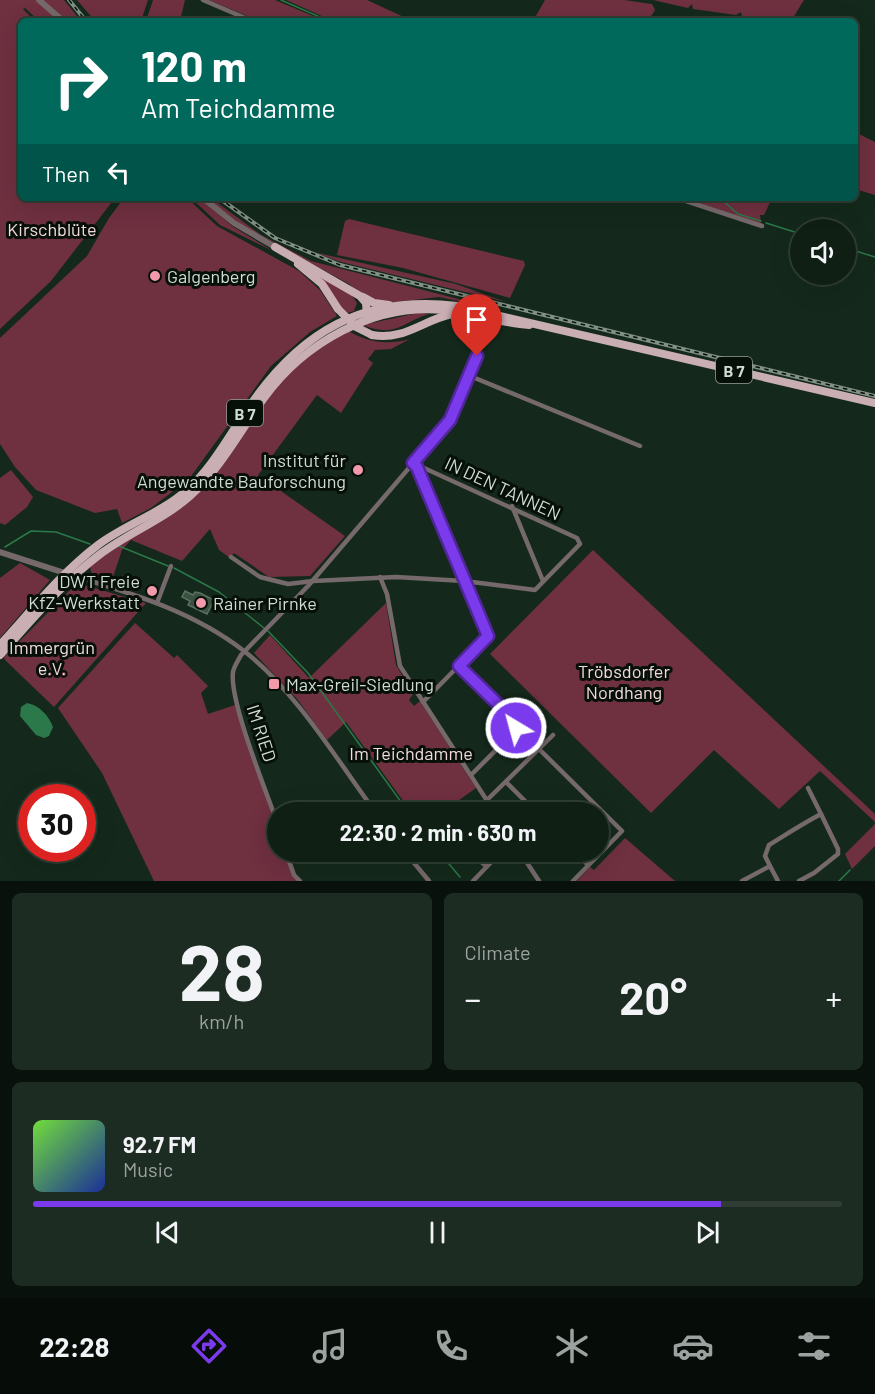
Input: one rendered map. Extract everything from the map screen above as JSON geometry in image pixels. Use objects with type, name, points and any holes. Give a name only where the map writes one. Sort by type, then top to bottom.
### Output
[{"type":"main road","points":[[275,247],[374,303],[395,306]]},
{"type":"main road","name":"B 7","points":[[275,247],[318,280],[338,309],[356,327],[372,334],[386,337],[404,334],[434,318],[460,313]]},
{"type":"main road","points":[[355,292],[365,300],[368,312],[363,322]]},
{"type":"main road","points":[[352,318],[360,307],[355,292]]},
{"type":"main road","name":"B 7","points":[[0,645],[65,573],[100,543],[156,513],[187,490],[209,466],[268,380],[288,357],[321,332],[368,312],[395,306],[429,304],[457,306],[875,404]]},
{"type":"main road","name":"B 7","points":[[0,656],[74,576],[121,539],[161,517],[189,497],[215,470],[276,381],[296,361],[322,341],[363,322],[419,310],[460,313],[516,324],[548,327]]},
{"type":"street","points":[[39,0],[60,18]]},
{"type":"street","points":[[203,0],[245,18]]},
{"type":"street","points":[[207,201],[234,223],[275,247]]},
{"type":"street","points":[[686,201],[762,226]]},
{"type":"street","points":[[245,651],[313,580],[415,465],[450,420],[470,376],[483,335]]},
{"type":"street","points":[[470,376],[640,446]]},
{"type":"street","points":[[415,465],[488,636],[423,702]]},
{"type":"street","name":"IN DEN TANNEN","points":[[415,465],[423,466],[512,506],[581,542],[543,581]]},
{"type":"street","points":[[231,557],[273,582],[288,584],[313,580],[380,577],[464,581],[535,590],[543,581],[512,506]]},
{"type":"street","points":[[0,552],[157,603],[210,628],[245,651],[291,699],[368,802]]},
{"type":"street","points":[[157,603],[171,566]]},
{"type":"street","points":[[380,577],[387,594],[400,666],[487,800],[553,735]]},
{"type":"street","name":"IM RIED","points":[[245,651],[235,667],[233,681],[238,708],[270,802]]},
{"type":"street","points":[[459,666],[516,724],[514,732],[471,775]]},
{"type":"street","points":[[539,749],[622,831],[573,881]]},
{"type":"street","points":[[506,782],[526,802]]},
{"type":"street","points":[[799,881],[814,873],[838,854],[838,849],[808,788]]},
{"type":"street","points":[[778,881],[765,856],[769,845],[821,814]]},
{"type":"street","points":[[289,862],[294,875],[300,881]]},
{"type":"street","points":[[413,862],[429,881]]},
{"type":"street","points":[[481,862],[486,866]]},
{"type":"street","points":[[474,881],[490,862]]},
{"type":"street","points":[[527,862],[539,881]]},
{"type":"street","points":[[585,862],[588,865]]},
{"type":"street","points":[[742,881],[770,866]]},
{"type":"green space","name":"Kirschblüte","points":[[0,0],[36,0],[56,18],[36,18],[25,8],[23,9],[32,18],[18,18],[18,201],[113,201],[51,281],[0,329]]},
{"type":"green space","points":[[42,0],[64,0],[79,18],[63,18]]},
{"type":"green space","points":[[77,0],[148,0],[142,18],[92,18]]},
{"type":"green space","points":[[153,0],[185,0],[181,18],[147,18]]},
{"type":"green space","points":[[209,0],[275,0],[318,18],[252,18]]},
{"type":"green space","points":[[286,0],[367,0],[406,18],[326,18]]},
{"type":"green space","points":[[545,0],[624,0],[652,4],[655,10],[650,18],[535,18]]},
{"type":"green space","points":[[653,0],[804,0],[793,18],[753,18],[742,16],[741,12],[736,15],[693,9],[692,4],[688,8]]},
{"type":"green space","points":[[858,134],[875,142],[875,195],[858,190]]},
{"type":"green space","points":[[122,201],[190,201],[217,226],[299,271],[320,290],[337,316],[310,332],[271,366],[189,479],[151,508],[122,523],[117,509],[95,513],[36,490],[15,467],[0,444],[0,338],[87,256]]},
{"type":"green space","points":[[194,201],[203,201],[232,226],[273,251],[220,225]]},
{"type":"green space","points":[[210,201],[215,201],[261,235],[311,261],[505,311],[439,297],[388,303],[366,297],[349,284],[243,226]]},
{"type":"green space","points":[[694,201],[771,201],[764,215],[760,215],[761,224]]},
{"type":"green space","points":[[349,219],[524,261],[525,265],[510,298],[403,268],[337,255],[345,221]]},
{"type":"green space","points":[[313,252],[456,284],[506,302],[341,262]]},
{"type":"green space","points":[[317,273],[350,293],[357,303],[354,311],[345,314]]},
{"type":"green space","points":[[418,313],[429,314],[391,330],[374,329],[362,325]]},
{"type":"green space","points":[[347,330],[362,338],[378,342],[410,339],[391,349],[375,350],[368,359],[373,363],[341,413],[317,395],[258,475],[345,536],[310,576],[269,577],[234,553],[230,558],[219,550],[210,529],[182,561],[131,540],[122,550],[111,583],[92,575],[90,567],[97,560],[162,519],[256,414],[282,379],[310,352]]},
{"type":"green space","points":[[11,470],[33,497],[27,507],[5,525],[0,523],[0,478]]},
{"type":"green space","name":"Tröbsdorfer Nordhang","points":[[593,550],[875,814],[875,822],[820,771],[779,809],[714,750],[651,813],[490,654]]},
{"type":"green space","name":"Immergrün e.V.","points":[[20,563],[50,580],[0,638],[0,578]]},
{"type":"green space","name":"Immergrün e.V.","points":[[77,583],[146,603],[54,707],[4,657]]},
{"type":"green space","name":"Im Teichdamme","points":[[386,603],[396,665],[413,694],[409,700],[414,706],[420,701],[476,788],[456,802],[404,802],[346,722],[327,740],[298,700],[254,653],[270,635],[309,678]]},
{"type":"green space","points":[[135,623],[174,658],[177,655],[208,686],[201,693],[208,714],[235,705],[268,802],[267,862],[290,862],[299,881],[154,881],[102,773],[58,708]]},
{"type":"green space","points":[[875,824],[875,846],[852,869],[845,854]]},
{"type":"green space","points":[[625,838],[675,881],[577,881],[590,867],[594,870],[602,862],[609,862],[609,855]]},
{"type":"shaded area","points":[[27,703],[39,709],[49,719],[53,727],[49,736],[44,738],[36,735],[20,716],[21,707]]},
{"type":"building","name":"Rainer Pirnke","points":[[185,591],[193,595],[195,592],[200,593],[214,600],[207,614],[188,605],[190,601],[182,597]]},
{"type":"waterway","points":[[281,0],[322,18]]},
{"type":"waterway","points":[[723,201],[738,214],[761,221]]},
{"type":"waterway","points":[[766,223],[790,231]]},
{"type":"waterway","points":[[856,251],[875,257]]},
{"type":"waterway","points":[[5,547],[31,531],[56,532],[90,544]]},
{"type":"waterway","points":[[119,546],[168,566]]},
{"type":"waterway","points":[[174,568],[219,592],[264,628]]},
{"type":"waterway","points":[[268,631],[308,673],[401,802]]},
{"type":"waterway","points":[[447,862],[460,877]]},
{"type":"waterway","points":[[839,881],[850,870]]},
{"type":"railway","points":[[69,0],[84,18]]},
{"type":"railway","points":[[223,201],[275,238],[340,265],[875,396]]},
{"type":"place","name":"Galgenberg","points":[[155,276]]},
{"type":"place","name":"Institut für Angewandte Bauforschung","points":[[358,470]]},
{"type":"place","name":"DWT Freie KfZ-Werkstatt","points":[[152,591]]},
{"type":"place","name":"Rainer Pirnke","points":[[201,603]]},
{"type":"place","name":"Max-Greil-Siedlung","points":[[274,684]]},
{"type":"route","points":[[477,356],[450,420],[413,463],[417,467],[488,636],[459,666],[514,720],[516,728]]}]
